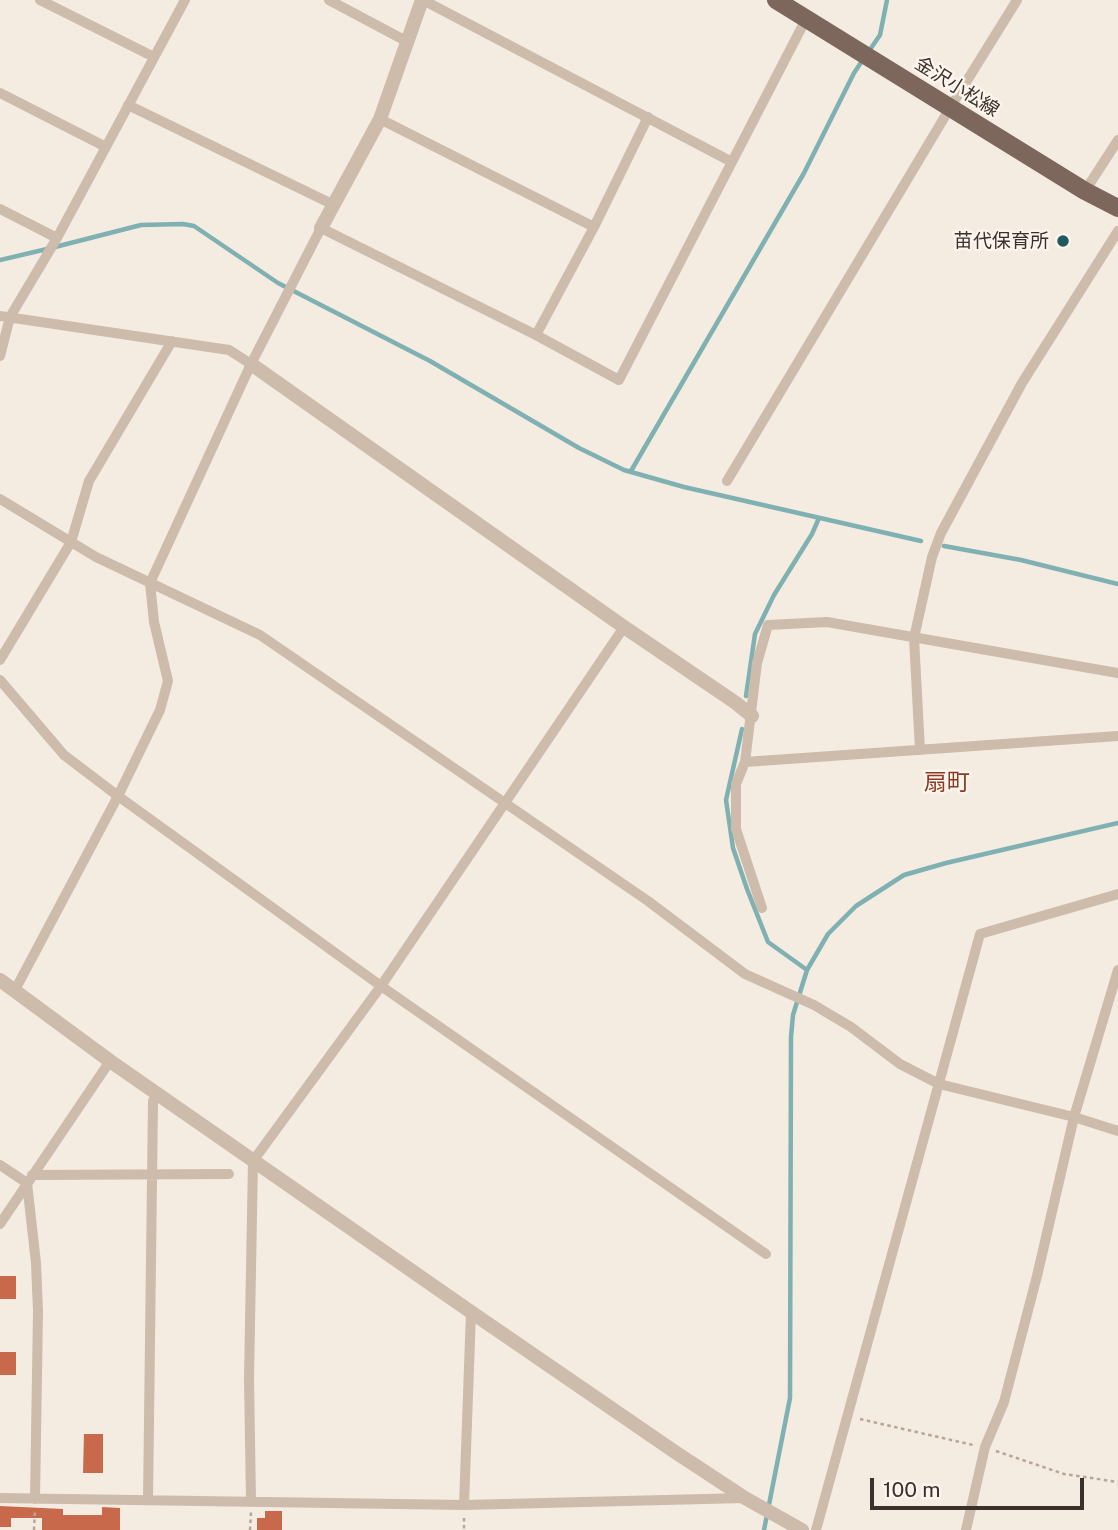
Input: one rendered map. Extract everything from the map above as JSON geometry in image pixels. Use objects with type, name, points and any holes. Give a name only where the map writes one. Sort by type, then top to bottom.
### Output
[{"type":"main road","name":"金沢小松線","points":[[776,0],[1085,191],[1118,208]]},
{"type":"street","points":[[40,0],[154,57]]},
{"type":"street","points":[[0,355],[5,317],[57,238],[186,0]]},
{"type":"street","points":[[329,0],[406,41]]},
{"type":"street","points":[[15,990],[118,796],[160,710],[168,681],[154,622],[150,583],[251,364],[380,119],[423,0],[732,162]]},
{"type":"street","points":[[727,481],[1017,0]]},
{"type":"street","points":[[321,228],[536,335],[619,380],[806,19]]},
{"type":"street","points":[[0,93],[106,147]]},
{"type":"street","points":[[128,105],[334,205]]},
{"type":"street","points":[[536,335],[594,227],[648,117]]},
{"type":"street","points":[[380,119],[594,227]]},
{"type":"street","points":[[1085,191],[1118,140]]},
{"type":"street","points":[[0,209],[57,238]]},
{"type":"street","points":[[920,750],[914,638],[932,557],[941,533],[1022,383],[1118,231]]},
{"type":"street","points":[[5,317],[229,350],[752,716]]},
{"type":"street","points":[[0,660],[71,542],[89,481],[172,341]]},
{"type":"street","points":[[0,499],[96,558],[260,635],[648,901],[745,974],[814,1005],[851,1027],[900,1064],[939,1084],[1118,1130]]},
{"type":"street","points":[[762,908],[736,829],[736,784],[744,762],[757,663],[768,625],[827,622],[1118,672],[1118,682]]},
{"type":"street","points":[[251,1500],[249,1378],[253,1161],[381,986],[624,627]]},
{"type":"street","points":[[0,680],[64,755],[118,796],[381,986],[766,1254]]},
{"type":"street","points":[[744,762],[1118,737]]},
{"type":"street","points":[[816,1530],[980,934],[1118,894]]},
{"type":"street","points":[[966,1530],[985,1447],[1004,1402],[1037,1276],[1074,1117],[1115,996],[1118,970]]},
{"type":"street","points":[[0,980],[110,1061],[471,1312],[746,1498],[797,1527]]},
{"type":"street","points":[[0,1224],[110,1061]]},
{"type":"street","points":[[148,1500],[153,1101],[158,1094]]},
{"type":"street","points":[[0,1165],[29,1179],[229,1174]]},
{"type":"street","points":[[29,1179],[38,1311],[35,1499]]},
{"type":"street","points":[[464,1504],[471,1312]]},
{"type":"street","points":[[0,1498],[464,1504],[746,1498]]},
{"type":"path","points":[[847,1415],[985,1447],[1065,1474],[1118,1482]]},
{"type":"path","points":[[34,1530],[35,1499]]},
{"type":"building","points":[[0,1276],[16,1276],[16,1299],[0,1299]]},
{"type":"building","points":[[0,1352],[16,1352],[16,1375],[0,1375]]},
{"type":"building","points":[[84,1434],[103,1434],[103,1473],[83,1473]]},
{"type":"building","points":[[0,1506],[63,1509],[63,1515],[102,1515],[102,1507],[120,1508],[120,1530],[42,1530],[42,1518],[11,1518],[11,1527],[0,1527]]},
{"type":"building","points":[[265,1511],[282,1511],[282,1530],[257,1530],[257,1518],[265,1518]]},
{"type":"waterway","points":[[869,51],[880,35],[887,0]]},
{"type":"waterway","points":[[631,471],[804,173],[864,58]]},
{"type":"waterway","points":[[55,247],[141,225],[194,226],[278,283],[430,361],[579,448],[624,470],[684,487],[921,541]]},
{"type":"waterway","points":[[0,260],[47,249]]},
{"type":"waterway","points":[[746,696],[755,634],[774,595],[819,518]]},
{"type":"waterway","points":[[944,546],[1021,560],[1118,584]]},
{"type":"waterway","points":[[742,729],[726,800],[733,848],[768,942],[807,970]]},
{"type":"waterway","points":[[764,1530],[790,1398],[791,1037],[793,1015],[807,970],[828,934],[856,906],[904,875],[1118,823]]},
{"type":"place","name":"苗代保育所","points":[[1063,241]]},
{"type":"district","name":"扇町","points":[[947,783]]}]
